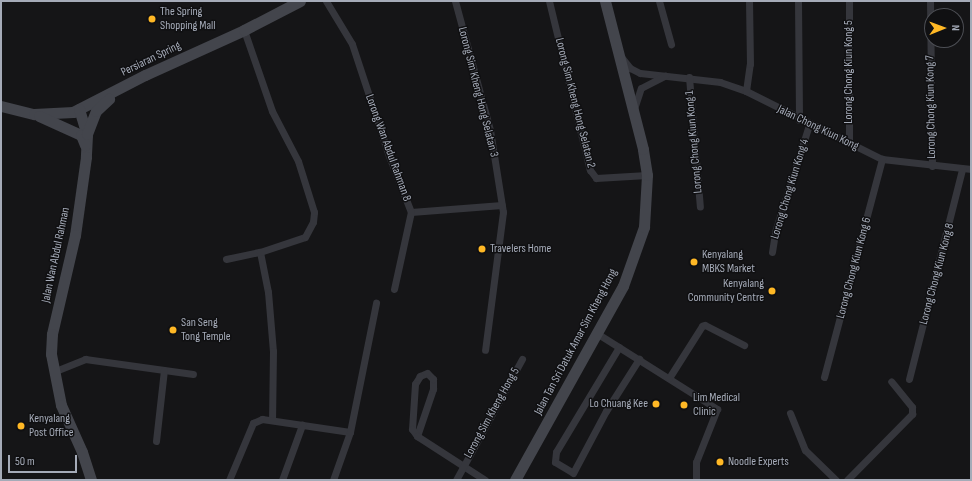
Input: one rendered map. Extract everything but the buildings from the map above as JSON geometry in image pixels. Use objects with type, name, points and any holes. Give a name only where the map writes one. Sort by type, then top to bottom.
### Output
[{"type":"street","name":"Persiaran Spring","points":[[79,109],[244,30],[300,1]]},
{"type":"street","name":"Lorong Wan Abdul Rahman 8","points":[[326,1],[352,44],[389,156],[411,212],[502,205]]},
{"type":"street","name":"Lorong Sim Kheng Hong Selatan 3","points":[[455,1],[490,130],[504,220],[485,350]]},
{"type":"street","name":"Lorong Sim Kheng Hong Selatan 2","points":[[549,1],[590,170],[596,178],[647,175]]},
{"type":"street","name":"Jalan Tan Sri Datuk Amar Sim Kheng Hong","points":[[515,480],[598,334],[623,286],[640,243],[646,212],[647,175],[634,111],[605,1]]},
{"type":"street","points":[[659,1],[671,44]]},
{"type":"street","points":[[746,92],[750,64],[749,1]]},
{"type":"street","points":[[798,1],[799,120]]},
{"type":"street","name":"Lorong Chong Kiun Kong 5","points":[[849,1],[849,142]]},
{"type":"street","name":"Lorong Chong Kiun Kong 7","points":[[930,1],[932,166]]},
{"type":"street","points":[[226,259],[260,252],[305,237],[313,222],[314,212],[298,161],[272,111],[244,30]]},
{"type":"street","name":"Jalan Chong Kiun Kong","points":[[619,55],[630,68],[640,73],[689,77],[720,82],[746,92],[809,125],[849,142],[882,159],[932,166],[971,169]]},
{"type":"street","name":"Jalan Chong Kiun Kong","points":[[634,111],[641,88],[651,81],[669,75]]},
{"type":"street","name":"Lorong Chong Kiun Kong 1","points":[[689,77],[700,207]]},
{"type":"street","points":[[87,135],[96,111],[122,88]]},
{"type":"street","points":[[1,106],[34,114],[81,135],[87,148]]},
{"type":"street","points":[[34,114],[62,113],[79,109]]},
{"type":"street","name":"Jalan Wan Abdul Rahman","points":[[79,109],[87,135],[87,148],[75,235],[52,334],[53,372],[62,406],[91,480]]},
{"type":"street","name":"Lorong Chong Kiun Kong 4","points":[[772,252],[776,232],[809,125]]},
{"type":"street","name":"Lorong Chong Kiun Kong 6","points":[[824,377],[882,159]]},
{"type":"street","name":"Lorong Chong Kiun Kong 8","points":[[909,379],[962,169]]},
{"type":"street","points":[[394,289],[411,212]]},
{"type":"street","points":[[260,252],[268,292],[272,350],[272,419]]},
{"type":"street","points":[[333,480],[350,432],[376,303]]},
{"type":"street","points":[[669,378],[702,326],[705,325],[744,345]]},
{"type":"street","points":[[598,334],[717,409],[696,462],[696,480]]},
{"type":"street","points":[[620,347],[556,452],[555,462],[573,473],[606,411],[639,359]]},
{"type":"street","points":[[53,372],[85,359],[193,374]]},
{"type":"street","name":"Lorong Sim Kheng Hong 5","points":[[456,480],[522,359]]},
{"type":"street","points":[[156,441],[164,370]]},
{"type":"street","points":[[427,373],[433,379],[433,389],[417,436],[412,429],[414,384],[420,376],[427,373]]},
{"type":"street","points":[[847,480],[912,414],[912,407],[891,381]]},
{"type":"street","points":[[790,413],[805,450],[836,480]]},
{"type":"street","points":[[229,480],[253,423],[262,419],[272,419],[350,432]]},
{"type":"street","points":[[282,480],[302,425]]},
{"type":"street","name":"Lorong Sim Kheng Hong 5","points":[[417,436],[485,480]]},
{"type":"street","points":[[85,480],[87,467]]},
{"type":"place","name":"The Spring Shopping Mall","points":[[152,19]]},
{"type":"place","name":"Travelers Home","points":[[482,249]]},
{"type":"place","name":"Kenyalang MBKS Market","points":[[694,262]]},
{"type":"place","name":"Kenyalang Community Centre","points":[[772,291]]},
{"type":"place","name":"San Seng Tong Temple","points":[[173,330]]},
{"type":"place","name":"Lo Chuang Kee","points":[[656,404]]},
{"type":"place","name":"Lim Medical Clinic","points":[[684,405]]},
{"type":"place","name":"Kenyalang Post Office","points":[[21,426]]},
{"type":"place","name":"Noodle Experts","points":[[720,462]]}]
